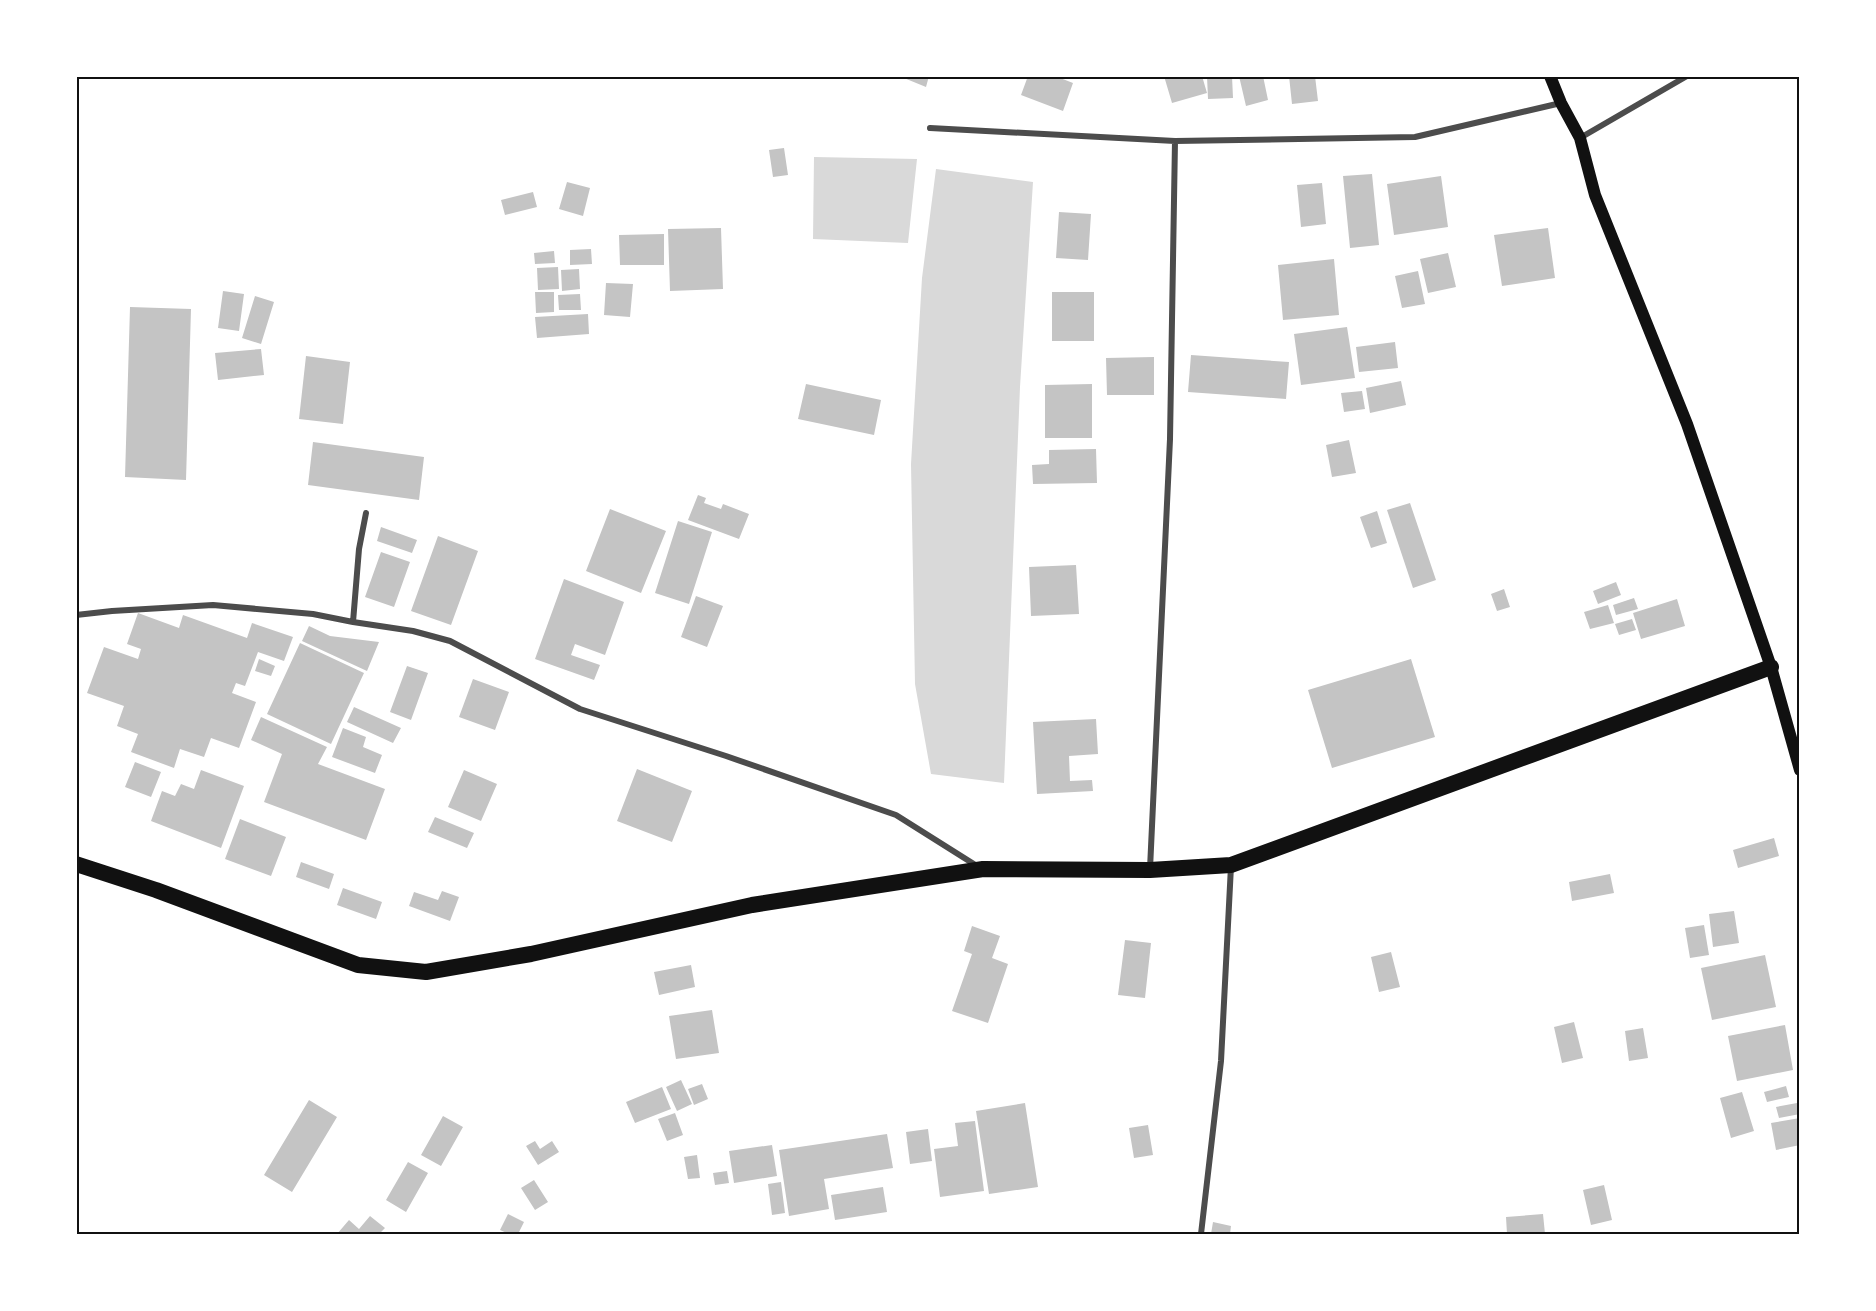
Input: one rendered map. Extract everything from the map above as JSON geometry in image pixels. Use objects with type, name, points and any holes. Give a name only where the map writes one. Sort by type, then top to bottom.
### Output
[{"type":"highway","points":[[76,864],[156,890],[358,965],[426,972],[531,954],[752,904],[983,869],[1150,870],[1231,866],[1771,667]]},
{"type":"main road","points":[[1550,76],[1561,103],[1580,138],[1595,195],[1687,424],[1771,667],[1800,770]]},
{"type":"street","points":[[1580,138],[1687,76]]},
{"type":"street","points":[[930,128],[1175,141],[1415,137],[1561,103]]},
{"type":"street","points":[[1150,870],[1170,439],[1175,141]]},
{"type":"street","points":[[353,622],[359,549],[366,513]]},
{"type":"street","points":[[76,615],[213,605],[313,614],[413,631],[450,641],[580,709],[726,756],[896,815],[983,869]]},
{"type":"street","points":[[1201,1234],[1221,1061],[1231,866]]},
{"type":"shaded area","points":[[814,157],[917,159],[908,243],[813,239]]},
{"type":"shaded area","points":[[936,169],[1033,182],[1020,387],[1004,783],[931,774],[915,684],[911,464],[922,278]]},
{"type":"building","points":[[899,76],[929,76],[926,87]]},
{"type":"building","points":[[1028,76],[1055,76],[1073,83],[1063,111],[1021,95]]},
{"type":"building","points":[[1164,76],[1202,76],[1207,93],[1172,103]]},
{"type":"building","points":[[1207,76],[1232,76],[1233,98],[1208,99]]},
{"type":"building","points":[[1239,76],[1263,76],[1268,100],[1246,106]]},
{"type":"building","points":[[1289,76],[1315,76],[1318,101],[1292,104]]},
{"type":"building","points":[[784,148],[788,175],[773,177],[769,150]]},
{"type":"building","points":[[1372,174],[1379,245],[1350,248],[1343,176]]},
{"type":"building","points":[[1441,176],[1448,227],[1394,235],[1387,184]]},
{"type":"building","points":[[567,182],[590,188],[583,216],[559,209]]},
{"type":"building","points":[[1322,183],[1326,224],[1301,227],[1297,185]]},
{"type":"building","points":[[533,192],[537,207],[505,215],[501,200]]},
{"type":"building","points":[[1059,212],[1091,214],[1088,260],[1056,258]]},
{"type":"building","points":[[721,228],[723,289],[670,291],[668,229]]},
{"type":"building","points":[[1548,228],[1555,278],[1502,286],[1494,235]]},
{"type":"building","points":[[664,234],[664,265],[620,265],[619,235]]},
{"type":"building","points":[[591,249],[592,264],[570,265],[570,250]]},
{"type":"building","points":[[554,251],[555,263],[535,264],[534,253]]},
{"type":"building","points":[[1448,253],[1456,287],[1428,293],[1420,259]]},
{"type":"building","points":[[1334,259],[1339,315],[1283,320],[1278,265]]},
{"type":"building","points":[[558,267],[559,289],[538,290],[537,268]]},
{"type":"building","points":[[579,269],[580,289],[562,291],[561,270]]},
{"type":"building","points":[[1418,271],[1425,304],[1402,308],[1395,276]]},
{"type":"building","points":[[606,283],[633,284],[630,317],[604,315]]},
{"type":"building","points":[[223,291],[244,294],[239,331],[218,328]]},
{"type":"building","points":[[535,292],[554,292],[554,312],[536,313]]},
{"type":"building","points":[[1052,292],[1094,292],[1094,341],[1052,341]]},
{"type":"building","points":[[580,294],[581,310],[559,310],[558,295]]},
{"type":"building","points":[[255,296],[274,302],[261,344],[242,338]]},
{"type":"building","points":[[130,307],[191,309],[186,480],[125,477]]},
{"type":"building","points":[[588,314],[589,334],[537,338],[535,317]]},
{"type":"building","points":[[1347,327],[1355,378],[1301,385],[1294,334]]},
{"type":"building","points":[[1395,342],[1398,368],[1359,372],[1356,347]]},
{"type":"building","points":[[261,349],[264,375],[218,380],[215,353]]},
{"type":"building","points":[[1191,355],[1289,362],[1286,399],[1188,392]]},
{"type":"building","points":[[306,356],[350,362],[343,424],[299,419]]},
{"type":"building","points":[[1154,357],[1154,395],[1107,395],[1106,358]]},
{"type":"building","points":[[1401,381],[1406,405],[1370,413],[1366,388]]},
{"type":"building","points":[[806,384],[881,400],[874,435],[798,419]]},
{"type":"building","points":[[1092,384],[1092,438],[1045,438],[1045,385]]},
{"type":"building","points":[[1362,391],[1365,409],[1344,412],[1341,393]]},
{"type":"building","points":[[1349,440],[1356,473],[1332,477],[1326,445]]},
{"type":"building","points":[[313,442],[424,457],[419,500],[308,485]]},
{"type":"building","points":[[1096,449],[1097,483],[1033,484],[1032,465],[1049,464],[1049,450]]},
{"type":"building","points":[[698,495],[706,498],[704,503],[721,509],[723,504],[749,514],[739,539],[688,520]]},
{"type":"building","points":[[1410,503],[1436,580],[1413,588],[1387,510]]},
{"type":"building","points":[[610,509],[666,531],[641,593],[586,571]]},
{"type":"building","points":[[1377,511],[1387,543],[1371,548],[1360,517]]},
{"type":"building","points":[[678,521],[712,532],[689,604],[655,593]]},
{"type":"building","points":[[381,527],[417,540],[412,553],[377,541]]},
{"type":"building","points":[[438,536],[478,551],[451,625],[411,611]]},
{"type":"building","points":[[381,552],[410,562],[394,607],[365,597]]},
{"type":"building","points":[[1076,565],[1079,614],[1031,616],[1029,567]]},
{"type":"building","points":[[564,579],[624,602],[605,655],[575,644],[571,655],[600,665],[594,680],[535,659]]},
{"type":"building","points":[[1616,582],[1621,595],[1598,604],[1593,591]]},
{"type":"building","points":[[1504,589],[1510,607],[1497,611],[1491,594]]},
{"type":"building","points":[[696,596],[723,606],[707,647],[681,637]]},
{"type":"building","points":[[1634,598],[1638,609],[1616,615],[1613,605]]},
{"type":"building","points":[[1677,599],[1685,626],[1641,639],[1633,613]]},
{"type":"building","points":[[1608,605],[1614,623],[1590,629],[1584,612]]},
{"type":"building","points":[[138,613],[179,628],[183,615],[247,638],[252,623],[293,637],[284,661],[258,652],[245,686],[236,683],[232,693],[256,702],[239,748],[211,738],[204,757],[180,749],[174,768],[131,752],[138,734],[117,726],[124,706],[87,693],[104,647],[138,659],[141,649],[127,644]]},
{"type":"building","points":[[1632,619],[1636,630],[1619,635],[1615,624]]},
{"type":"building","points":[[309,626],[330,636],[379,642],[367,671],[302,641]]},
{"type":"building","points":[[300,643],[364,673],[331,744],[267,714]]},
{"type":"building","points":[[259,659],[275,666],[271,676],[255,671]]},
{"type":"building","points":[[1411,659],[1435,737],[1332,768],[1308,690]]},
{"type":"building","points":[[407,666],[428,673],[411,720],[390,712]]},
{"type":"building","points":[[473,679],[509,692],[495,730],[459,717]]},
{"type":"building","points":[[354,707],[401,728],[393,743],[347,722]]},
{"type":"building","points":[[261,717],[327,747],[318,764],[385,789],[366,840],[264,802],[282,754],[251,740]]},
{"type":"building","points":[[1096,719],[1098,754],[1069,756],[1070,781],[1092,780],[1093,791],[1037,794],[1033,722]]},
{"type":"building","points":[[343,728],[366,737],[363,747],[382,755],[375,773],[332,757]]},
{"type":"building","points":[[135,762],[161,772],[151,797],[125,787]]},
{"type":"building","points":[[637,769],[692,791],[672,842],[617,821]]},
{"type":"building","points":[[201,770],[244,786],[221,848],[151,821],[162,791],[175,796],[181,784],[194,789]]},
{"type":"building","points":[[464,770],[497,784],[481,821],[448,807]]},
{"type":"building","points":[[435,817],[474,833],[467,848],[428,832]]},
{"type":"building","points":[[240,819],[286,837],[271,876],[225,859]]},
{"type":"building","points":[[1774,838],[1779,856],[1738,868],[1733,850]]},
{"type":"building","points":[[301,862],[334,874],[329,889],[296,877]]},
{"type":"building","points":[[1610,874],[1614,893],[1572,901],[1569,882]]},
{"type":"building","points":[[343,888],[382,902],[376,919],[337,905]]},
{"type":"building","points":[[442,891],[459,897],[450,921],[409,906],[414,892],[438,900]]},
{"type":"building","points":[[1734,911],[1739,943],[1713,947],[1709,914]]},
{"type":"building","points":[[1704,925],[1709,955],[1690,958],[1685,928]]},
{"type":"building","points":[[972,926],[1000,936],[992,958],[1008,964],[988,1023],[952,1011],[972,954],[964,951]]},
{"type":"building","points":[[1125,940],[1151,943],[1145,998],[1118,995]]},
{"type":"building","points":[[1391,952],[1400,987],[1379,992],[1371,957]]},
{"type":"building","points":[[1765,955],[1776,1007],[1712,1020],[1701,968]]},
{"type":"building","points":[[691,965],[695,987],[659,995],[654,972]]},
{"type":"building","points":[[712,1010],[719,1053],[676,1059],[669,1016]]},
{"type":"building","points":[[1574,1022],[1583,1058],[1562,1063],[1554,1027]]},
{"type":"building","points":[[1785,1025],[1793,1070],[1737,1081],[1728,1036]]},
{"type":"building","points":[[1643,1028],[1648,1058],[1629,1061],[1625,1031]]},
{"type":"building","points":[[681,1080],[692,1104],[677,1111],[666,1087]]},
{"type":"building","points":[[702,1084],[708,1099],[694,1105],[688,1089]]},
{"type":"building","points":[[1786,1086],[1789,1097],[1767,1102],[1764,1092]]},
{"type":"building","points":[[662,1087],[671,1109],[635,1123],[626,1102]]},
{"type":"building","points":[[1742,1092],[1754,1131],[1731,1138],[1720,1098]]},
{"type":"building","points":[[309,1100],[337,1117],[292,1192],[264,1175]]},
{"type":"building","points":[[1025,1103],[1038,1187],[989,1194],[976,1111]]},
{"type":"building","points":[[1797,1103],[1800,1114],[1779,1118],[1776,1107]]},
{"type":"building","points":[[675,1113],[683,1135],[667,1141],[658,1119]]},
{"type":"building","points":[[443,1116],[463,1127],[441,1166],[421,1155]]},
{"type":"building","points":[[1800,1118],[1800,1145],[1776,1150],[1771,1123]]},
{"type":"building","points":[[975,1121],[984,1191],[940,1197],[934,1149],[958,1146],[955,1123]]},
{"type":"building","points":[[1148,1125],[1153,1155],[1134,1158],[1129,1128]]},
{"type":"building","points":[[928,1129],[932,1161],[910,1164],[906,1132]]},
{"type":"building","points":[[887,1134],[893,1168],[824,1179],[829,1209],[789,1216],[779,1150]]},
{"type":"building","points":[[535,1141],[540,1149],[552,1141],[559,1152],[538,1165],[526,1146]]},
{"type":"building","points":[[772,1145],[777,1176],[734,1183],[729,1151]]},
{"type":"building","points":[[697,1155],[700,1178],[688,1179],[684,1157]]},
{"type":"building","points":[[408,1162],[428,1173],[406,1212],[386,1200]]},
{"type":"building","points":[[727,1171],[729,1183],[715,1185],[713,1173]]},
{"type":"building","points":[[534,1180],[548,1202],[535,1210],[521,1188]]},
{"type":"building","points":[[781,1182],[785,1213],[772,1215],[768,1184]]},
{"type":"building","points":[[1604,1185],[1612,1220],[1591,1225],[1583,1190]]},
{"type":"building","points":[[883,1187],[887,1212],[835,1220],[831,1195]]},
{"type":"building","points":[[508,1214],[524,1222],[518,1234],[509,1234],[500,1230]]},
{"type":"building","points":[[1543,1214],[1545,1234],[1507,1234],[1506,1217]]},
{"type":"building","points":[[370,1216],[385,1228],[379,1234],[337,1234],[349,1220],[359,1229]]},
{"type":"building","points":[[1213,1222],[1231,1226],[1230,1234],[1211,1234]]}]
